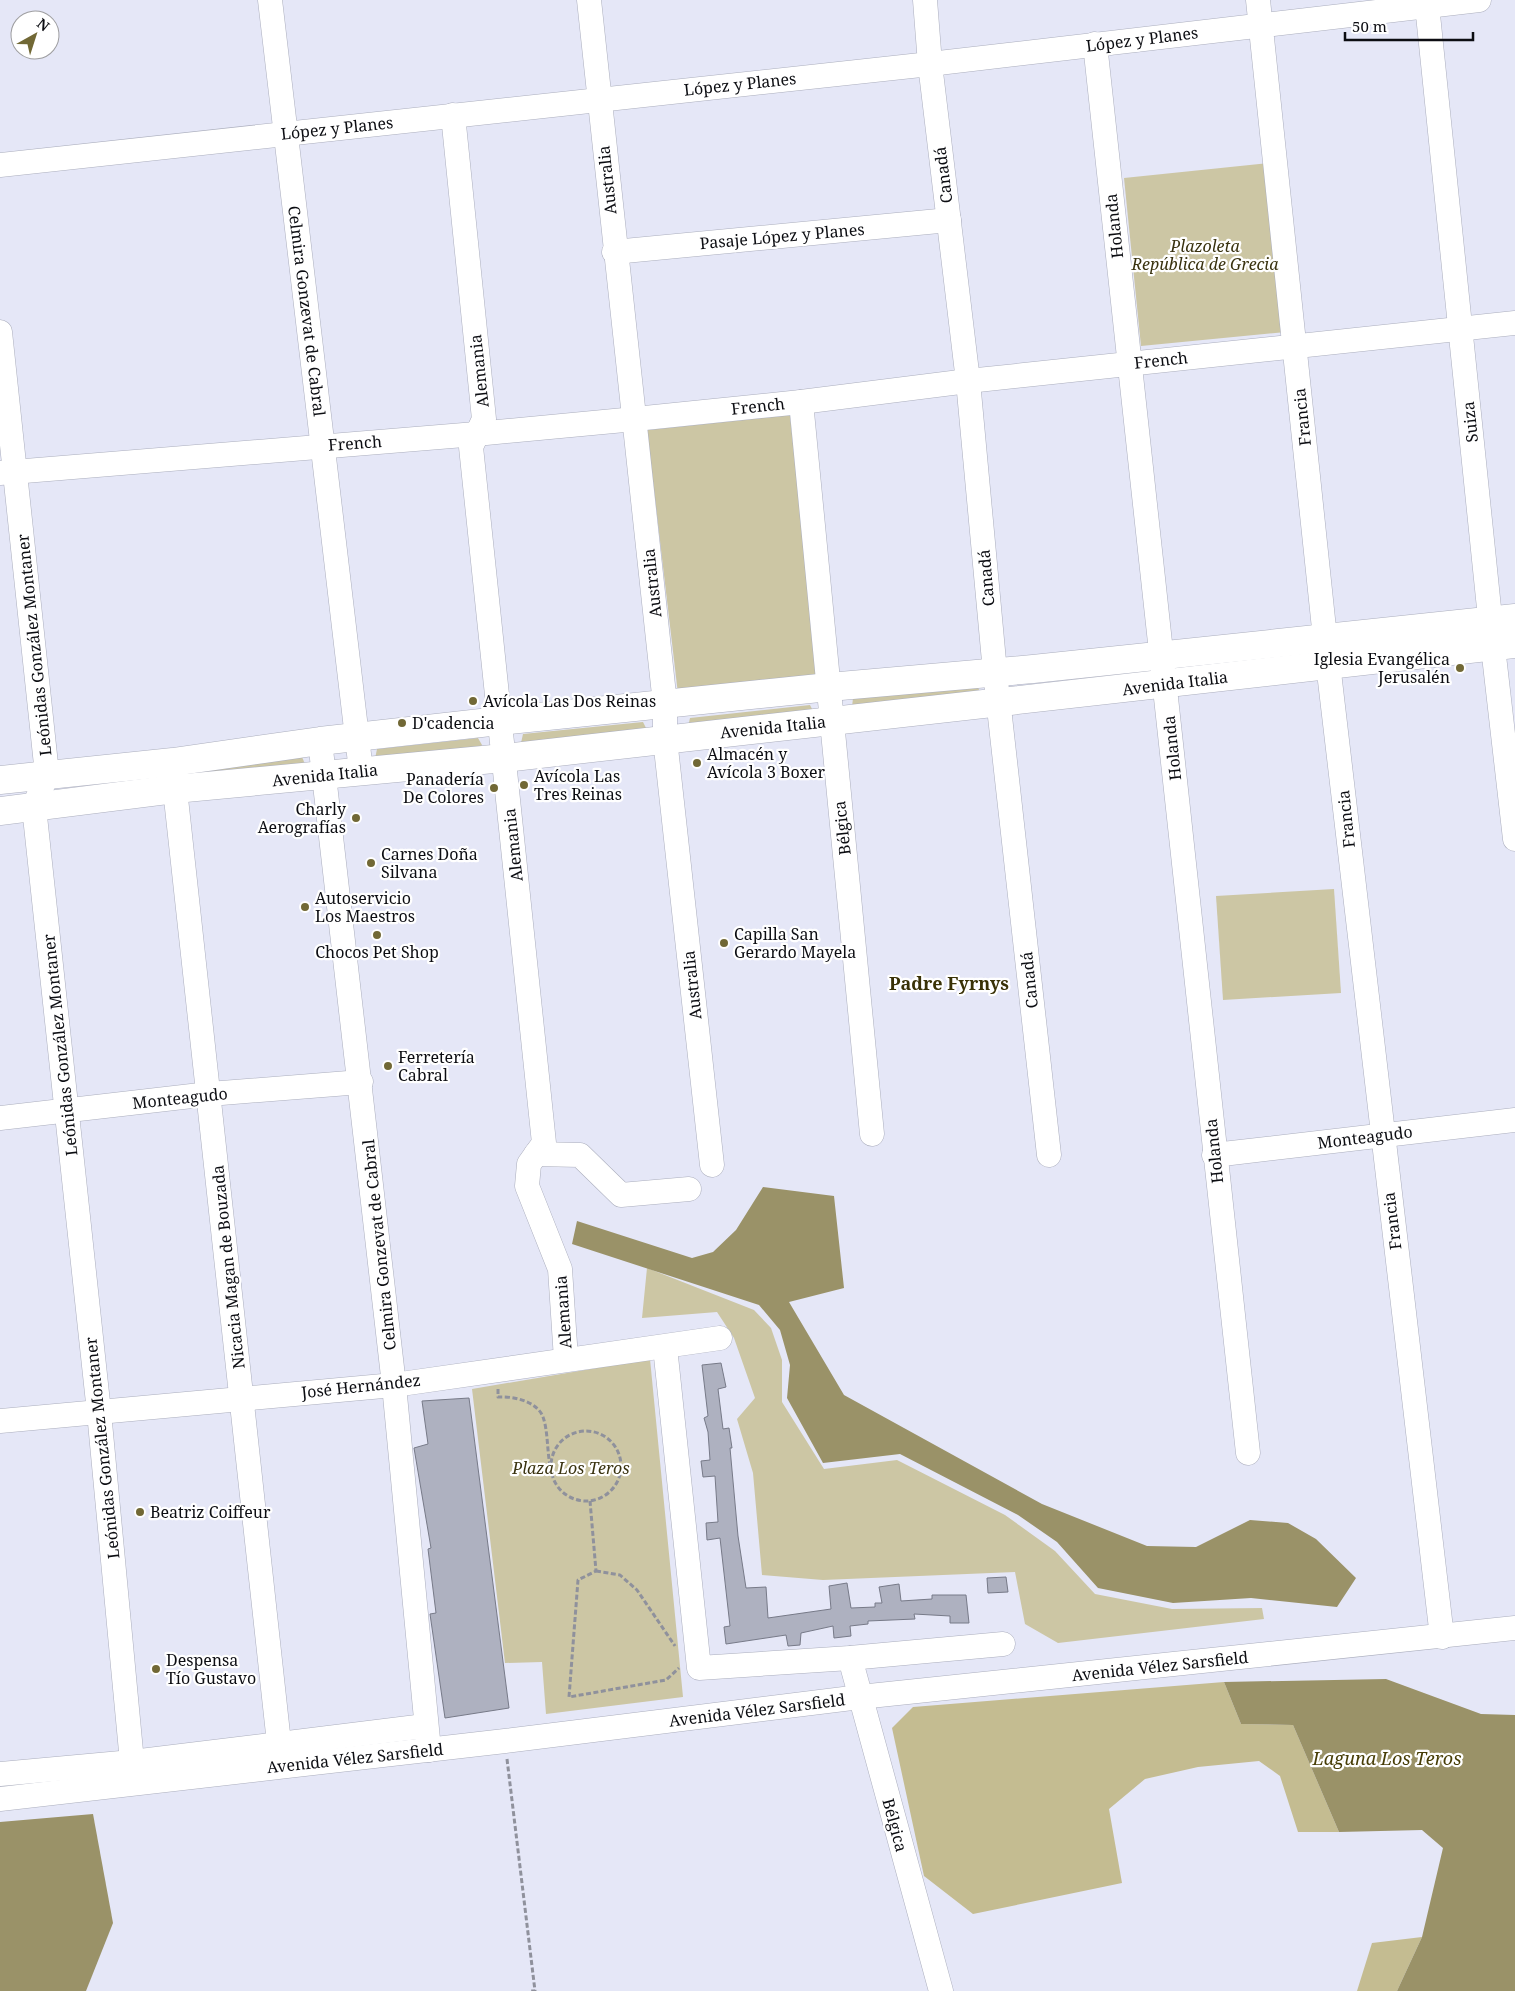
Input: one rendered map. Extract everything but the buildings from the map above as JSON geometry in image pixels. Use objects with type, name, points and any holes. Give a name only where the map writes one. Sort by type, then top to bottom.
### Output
[{"type":"main road","name":"Avenida Italia","points":[[0,780],[173,762],[320,741],[829,687],[1162,656],[1327,651],[1503,632]]},
{"type":"main road","name":"Avenida Italia","points":[[0,810],[175,789],[504,758],[998,701],[1165,685],[1327,651]]},
{"type":"street","name":"Celmira Gonzevat de Cabral","points":[[270,0],[358,738],[360,771]]},
{"type":"street","name":"Australia","points":[[589,0],[614,252],[635,419],[665,704],[665,739],[712,1165]]},
{"type":"street","name":"Canadá","points":[[925,0],[930,64],[968,380],[994,672],[1049,1155]]},
{"type":"street","name":"Francia","points":[[1258,0],[1327,651],[1442,1637]]},
{"type":"street","name":"López y Planes","points":[[0,166],[930,64],[1479,0]]},
{"type":"street","name":"Suiza","points":[[1427,5],[1461,329],[1503,632],[1515,839]]},
{"type":"street","name":"Holanda","points":[[1095,44],[1214,1155],[1248,1452]]},
{"type":"street","name":"Alemania","points":[[453,115],[484,419],[471,447],[544,1142],[529,1164],[527,1186],[560,1269],[566,1359]]},
{"type":"street","name":"Pasaje López y Planes","points":[[614,252],[949,220]]},
{"type":"street","name":"French","points":[[8,472],[476,434],[635,419],[801,402],[968,380],[1515,323]]},
{"type":"street","name":"Leónidas González Montaner","points":[[0,332],[8,472],[47,774],[34,807],[98,1412],[132,1762]]},
{"type":"street","name":"Bélgica","points":[[801,402],[872,1134]]},
{"type":"street","name":"Celmira Gonzevat de Cabral","points":[[320,741],[322,776],[361,1082],[394,1385],[425,1726],[429,1750]]},
{"type":"street","name":"Nicacia Magan de Bouzada","points":[[173,762],[279,1743]]},
{"type":"street","name":"Monteagudo","points":[[0,1118],[209,1094],[361,1082]]},
{"type":"street","name":"Monteagudo","points":[[1214,1155],[1515,1120]]},
{"type":"street","points":[[536,1154],[580,1155],[621,1195],[689,1189]]},
{"type":"street","name":"José Hernández","points":[[0,1421],[242,1397],[394,1385],[720,1338]]},
{"type":"street","points":[[666,1347],[693,1665],[850,1658],[1003,1644]]},
{"type":"street","name":"Avenida Vélez Sarsfield","points":[[0,1799],[505,1742],[860,1697],[1515,1628]]},
{"type":"street","name":"Bélgica","points":[[850,1658],[941,1991]]},
{"type":"street","name":"Avenida Vélez Sarsfield","points":[[0,1774],[132,1762],[425,1726]]},
{"type":"street","points":[[264,1768],[266,1755],[279,1743]]},
{"type":"path","points":[[498,1370],[498,1397],[512,1396],[528,1402],[543,1416],[551,1468],[553,1479],[563,1492],[576,1500],[590,1501],[609,1494],[622,1474],[622,1456],[604,1433],[583,1429],[562,1439],[552,1453],[551,1468]]},
{"type":"path","points":[[590,1501],[596,1572]]},
{"type":"path","points":[[596,1572],[620,1574],[637,1590],[693,1665],[666,1680],[569,1697],[578,1580],[596,1572]]},
{"type":"path","points":[[505,1742],[535,1990],[531,1991]]},
{"type":"green space","name":"Plazoleta República de Grecia","points":[[1269,163],[1286,332],[1141,346],[1124,178]]},
{"type":"green space","points":[[790,415],[818,680],[678,694],[647,430]]},
{"type":"green space","points":[[977,685],[980,692],[852,707],[853,698]]},
{"type":"green space","points":[[810,705],[813,711],[688,727],[690,718]]},
{"type":"green space","points":[[643,722],[646,728],[521,743],[523,734]]},
{"type":"green space","points":[[478,738],[482,745],[480,748],[375,759],[377,749]]},
{"type":"green space","points":[[302,757],[305,764],[190,778],[189,771]]},
{"type":"green space","points":[[1334,889],[1341,993],[1223,1000],[1216,896]]},
{"type":"green space","points":[[647,1268],[754,1310],[771,1328],[782,1360],[782,1402],[824,1469],[897,1460],[1005,1515],[1055,1551],[1095,1594],[1172,1609],[1262,1608],[1264,1619],[1058,1643],[1025,1624],[1015,1572],[823,1580],[762,1575],[753,1473],[737,1419],[755,1398],[734,1338],[717,1312],[642,1318]]},
{"type":"green space","name":"Plaza Los Teros","points":[[650,1359],[683,1697],[546,1714],[542,1662],[505,1663],[472,1389]]},
{"type":"shaded area","points":[[1224,1682],[1241,1724],[1293,1725],[1339,1832],[1298,1832],[1280,1776],[1259,1761],[1198,1767],[1145,1779],[1109,1809],[1122,1883],[973,1914],[924,1876],[892,1728],[913,1707]]},
{"type":"shaded area","points":[[1422,1937],[1397,1991],[1357,1991],[1372,1943]]},
{"type":"water","points":[[763,1187],[834,1196],[844,1288],[789,1302],[844,1395],[1042,1504],[1147,1546],[1196,1547],[1250,1520],[1288,1523],[1316,1539],[1356,1578],[1337,1607],[1251,1598],[1173,1603],[1098,1588],[1057,1542],[1018,1515],[900,1454],[823,1463],[787,1398],[790,1365],[780,1330],[759,1305],[572,1244],[577,1221],[692,1258],[713,1252],[736,1230]]},
{"type":"water","name":"Laguna Los Teros","points":[[1386,1679],[1481,1714],[1515,1715],[1515,1991],[1397,1991],[1422,1937],[1443,1848],[1422,1830],[1339,1832],[1293,1725],[1241,1724],[1224,1682]]},
{"type":"water","points":[[93,1814],[113,1923],[86,1991],[0,1991],[0,1822]]},
{"type":"place","name":"Iglesia Evangélica Jerusalén","points":[[1460,668]]},
{"type":"place","name":"Avícola Las Dos Reinas","points":[[473,701]]},
{"type":"place","name":"D'cadencia","points":[[402,723]]},
{"type":"place","name":"Almacén y Avícola 3 Boxer","points":[[697,763]]},
{"type":"place","name":"Avícola Las Tres Reinas","points":[[524,785]]},
{"type":"place","name":"Panadería De Colores","points":[[494,788]]},
{"type":"place","name":"Charly Aerografías","points":[[356,818]]},
{"type":"place","name":"Carnes Doña Silvana","points":[[371,863]]},
{"type":"place","name":"Autoservicio Los Maestros","points":[[305,907]]},
{"type":"place","name":"Chocos Pet Shop","points":[[377,935]]},
{"type":"place","name":"Capilla San Gerardo Mayela","points":[[724,943]]},
{"type":"place","name":"Ferretería Cabral","points":[[388,1066]]},
{"type":"place","name":"Beatriz Coiffeur","points":[[140,1512]]},
{"type":"place","name":"Despensa Tío Gustavo","points":[[156,1669]]},
{"type":"district","name":"Padre Fyrnys","points":[[949,983]]}]
